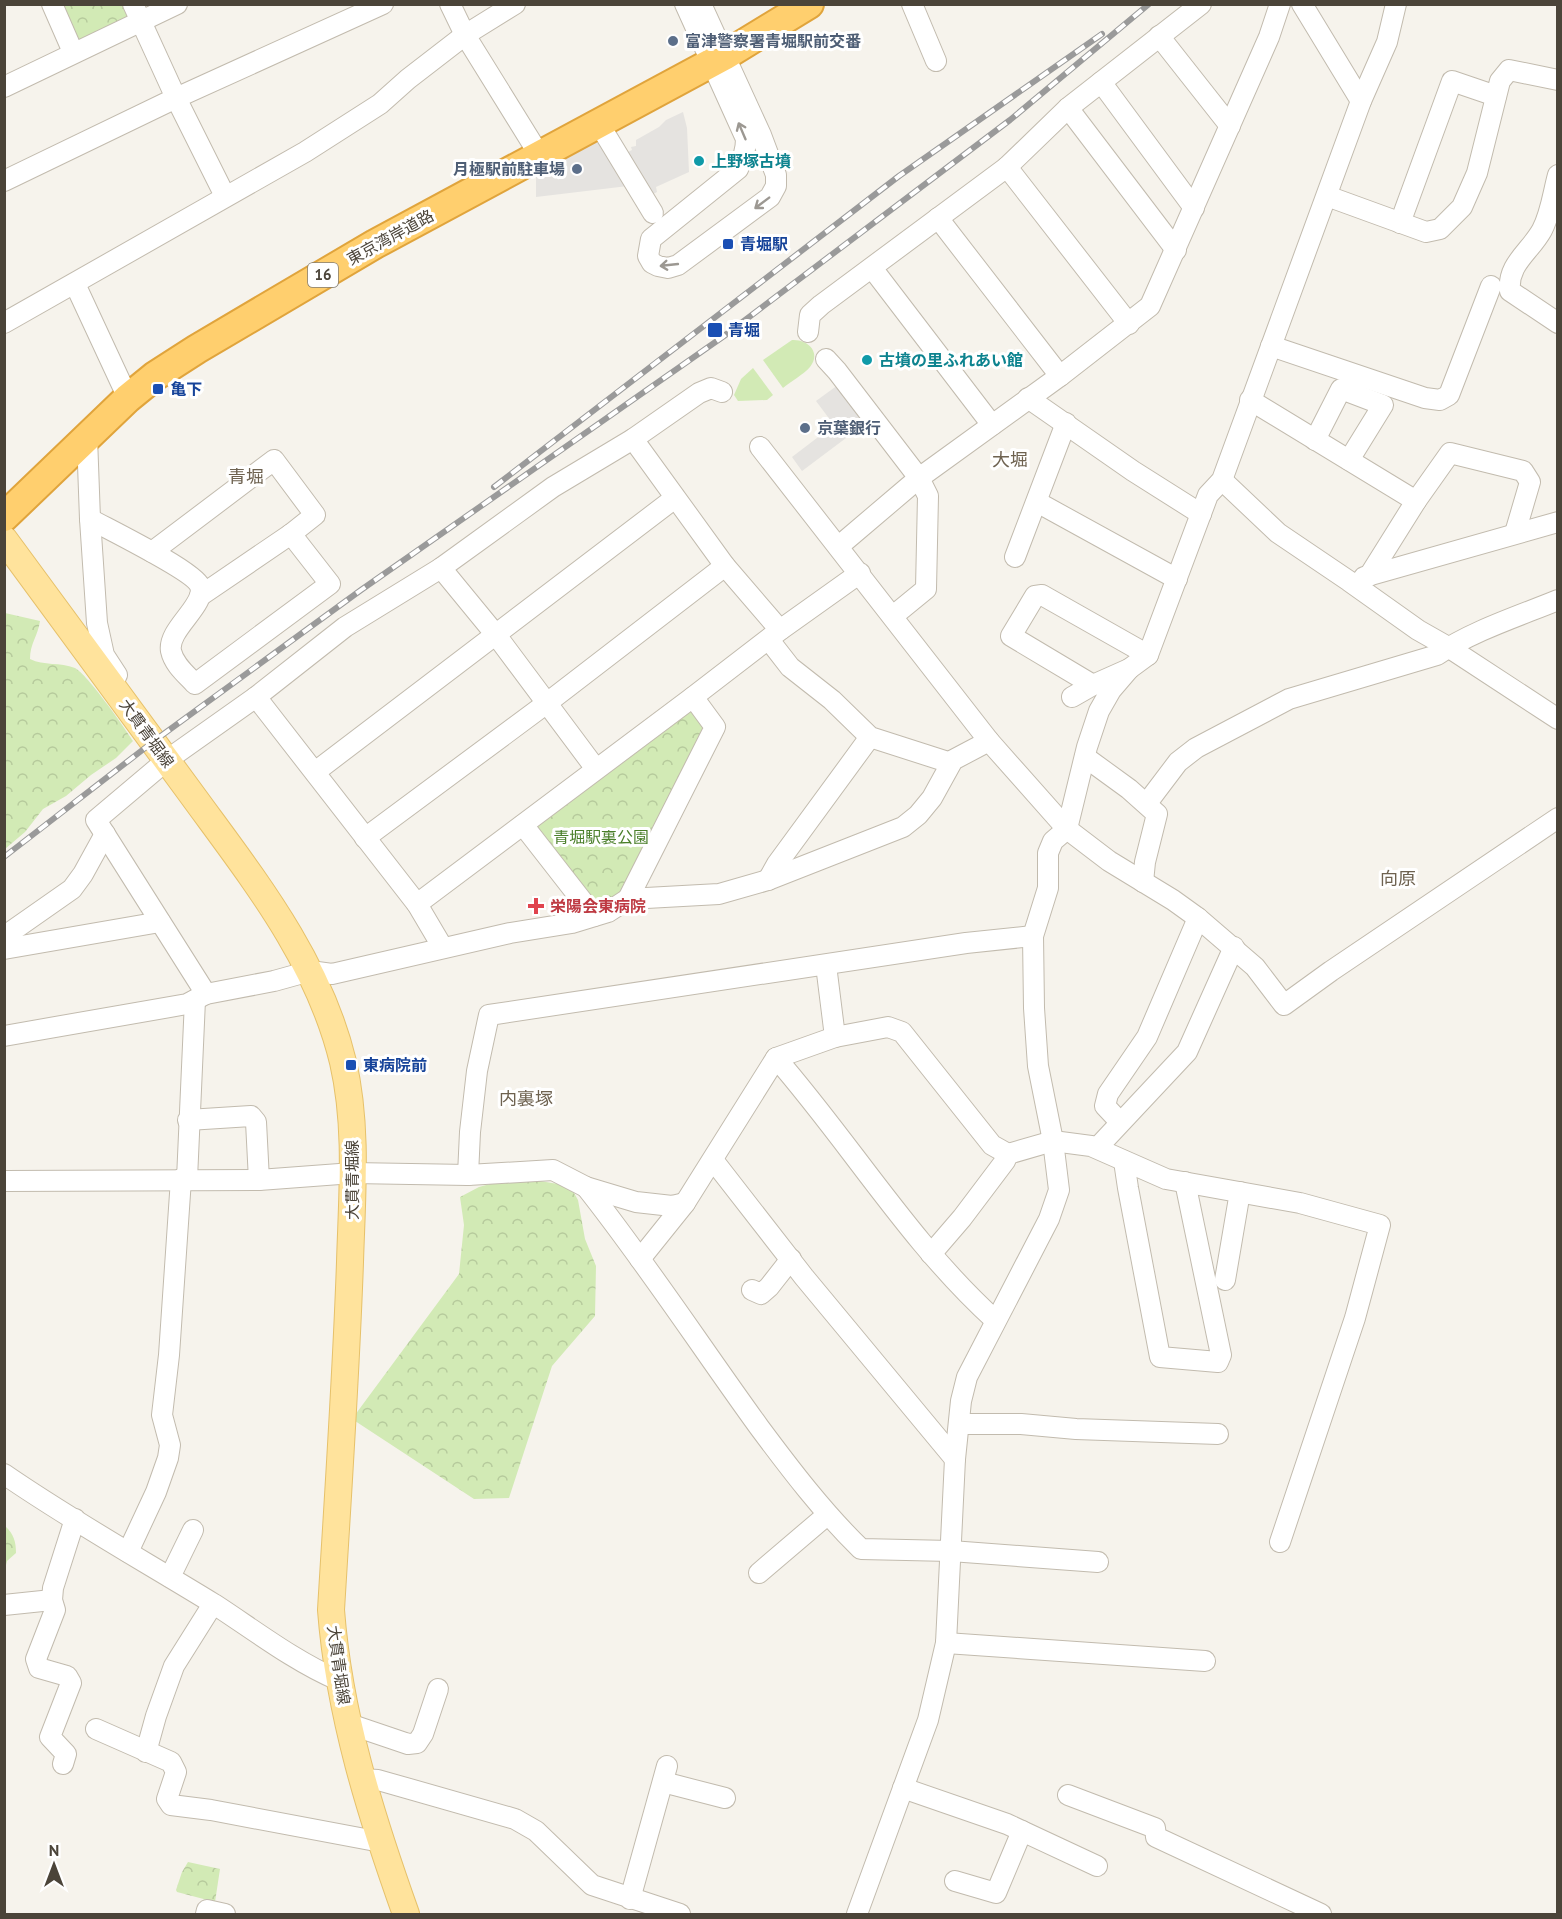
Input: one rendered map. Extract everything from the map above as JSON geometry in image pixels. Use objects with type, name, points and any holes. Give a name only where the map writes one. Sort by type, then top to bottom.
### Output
[{"type":"highway","name":"東京湾岸道路","points":[[4,517],[128,398],[155,376],[197,349],[375,244],[718,60],[809,4]]},
{"type":"main road","name":"大貫青堀線","points":[[4,539],[258,886],[300,951],[310,971],[328,1013],[343,1063],[351,1110],[353,1173],[348,1316],[332,1610],[338,1680],[362,1779],[406,1914]]},
{"type":"street","points":[[52,4],[73,52]]},
{"type":"street","points":[[4,87],[73,52],[137,13],[177,4]]},
{"type":"street","points":[[4,181],[176,98],[383,4]]},
{"type":"street","points":[[450,4],[465,35],[540,156]]},
{"type":"street","points":[[4,323],[305,152],[380,104],[465,35],[515,4]]},
{"type":"street","points":[[685,4],[718,60],[761,135],[776,175],[776,186],[770,197],[678,265],[668,268],[652,263],[648,255],[651,239],[738,169],[742,161],[746,139],[718,60],[701,4]]},
{"type":"street","points":[[912,4],[936,61]]},
{"type":"street","points":[[808,332],[810,315],[1007,167],[1068,108],[1201,4]]},
{"type":"street","points":[[839,546],[919,478],[1129,324],[1150,306],[1269,37],[1280,4]]},
{"type":"street","points":[[1302,4],[1361,101]]},
{"type":"street","points":[[1072,697],[1129,669],[1148,656],[1208,495],[1222,480],[1361,101],[1387,42],[1395,4]]},
{"type":"street","points":[[137,13],[225,196]]},
{"type":"street","points":[[1159,36],[1230,126]]},
{"type":"street","points":[[1327,196],[1426,232],[1440,229],[1462,207],[1477,173],[1500,81],[1509,70],[1557,80]]},
{"type":"street","points":[[1400,223],[1452,81],[1496,96]]},
{"type":"street","points":[[1101,82],[1194,208]]},
{"type":"street","points":[[1068,108],[1176,250]]},
{"type":"street","points":[[598,124],[652,213]]},
{"type":"street","points":[[1007,167],[1129,324]]},
{"type":"street","points":[[1557,175],[1550,209],[1542,230],[1516,263],[1509,280],[1510,291],[1557,323]]},
{"type":"street","points":[[938,218],[1059,376]]},
{"type":"street","points":[[872,268],[992,424]]},
{"type":"street","points":[[75,284],[128,398]]},
{"type":"street","points":[[1270,346],[1425,398],[1440,400],[1449,395],[1491,286]]},
{"type":"street","points":[[826,359],[919,478],[928,496],[926,589],[893,616]]},
{"type":"street","points":[[128,1552],[156,1492],[168,1458],[170,1444],[162,1415],[200,997],[160,922],[96,820],[160,751],[256,697],[345,627],[441,568],[552,487],[633,439],[699,393],[711,388],[722,392]]},
{"type":"street","points":[[1315,440],[1341,389],[1383,405],[1349,460]]},
{"type":"street","points":[[1029,398],[1132,471],[1201,514]]},
{"type":"street","points":[[1250,400],[1416,501]]},
{"type":"street","points":[[1015,557],[1066,423]]},
{"type":"street","points":[[87,436],[97,622],[104,655],[154,731],[160,751]]},
{"type":"street","points":[[633,439],[774,635],[790,667],[832,700],[870,736],[951,763]]},
{"type":"street","points":[[760,447],[989,741],[1067,829],[1109,861],[1198,918],[1234,947],[1255,967],[1284,1005],[1557,818]]},
{"type":"street","points":[[1369,576],[1416,501],[1450,453],[1523,471],[1530,482],[1515,533]]},
{"type":"street","points":[[152,552],[274,460],[315,515],[200,596],[174,635],[171,650],[176,663],[195,684],[330,584],[291,534]]},
{"type":"street","points":[[1222,480],[1278,533],[1418,630],[1448,647],[1557,720]]},
{"type":"street","points":[[315,772],[675,498]]},
{"type":"street","points":[[1036,502],[1177,579]]},
{"type":"street","points":[[90,519],[152,552],[194,578],[200,586],[200,596]]},
{"type":"street","points":[[1349,581],[1557,522]]},
{"type":"street","points":[[365,838],[547,703],[725,566]]},
{"type":"street","points":[[441,568],[496,635],[597,769]]},
{"type":"street","points":[[417,904],[774,635],[860,573]]},
{"type":"street","points":[[1093,685],[1011,636],[1035,596],[1042,595],[1148,656]]},
{"type":"street","points":[[1148,803],[1178,762],[1196,748],[1288,699],[1437,655],[1448,647],[1557,600]]},
{"type":"street","points":[[857,1914],[928,1720],[946,1643],[955,1459],[961,1401],[967,1377],[1040,1237],[1059,1190],[1053,1141],[1038,1066],[1033,936],[1048,888],[1048,854],[1053,841],[1067,829],[1099,711],[1111,690],[1129,669]]},
{"type":"street","points":[[256,697],[417,904],[443,948]]},
{"type":"street","points":[[628,899],[716,727],[693,697]]},
{"type":"street","points":[[768,880],[777,864],[870,736]]},
{"type":"street","points":[[4,1036],[187,1004],[200,997],[310,971],[332,974],[510,933],[572,923],[608,912],[628,899],[719,894],[768,880],[903,826],[918,815],[932,798],[953,760],[989,741]]},
{"type":"street","points":[[1085,757],[1148,803],[1157,814],[1145,862],[1143,882]]},
{"type":"street","points":[[523,825],[594,916]]},
{"type":"street","points":[[4,947],[12,931],[72,889],[105,834]]},
{"type":"street","points":[[1120,1122],[1105,1106],[1108,1094],[1147,1037],[1198,918]]},
{"type":"street","points":[[4,947],[160,922]]},
{"type":"street","points":[[468,1175],[477,1071],[489,1015],[966,943],[1033,936]]},
{"type":"street","points":[[1097,1148],[1186,1052],[1234,947]]},
{"type":"street","points":[[826,965],[835,1037]]},
{"type":"street","points":[[640,1259],[685,1203],[776,1058],[835,1037],[888,1027],[902,1032],[992,1144],[1008,1154],[1053,1141],[1097,1148],[1166,1179],[1299,1203],[1380,1225],[1355,1318],[1280,1542]]},
{"type":"street","points":[[776,1058],[802,1087],[931,1254],[966,1293],[995,1320]]},
{"type":"street","points":[[188,1120],[251,1116],[256,1122],[259,1179]]},
{"type":"street","points":[[931,1254],[962,1218],[1008,1154]]},
{"type":"street","points":[[713,1160],[790,1259],[955,1459]]},
{"type":"street","points":[[1125,1161],[1160,1357],[1218,1362],[1221,1355],[1185,1182]]},
{"type":"street","points":[[4,1181],[259,1179],[353,1173],[468,1175],[553,1170],[586,1187],[636,1202],[672,1206],[685,1203]]},
{"type":"street","points":[[586,1187],[625,1236],[734,1392],[810,1495],[861,1549],[951,1551],[1098,1562]]},
{"type":"street","points":[[1225,1280],[1240,1192]]},
{"type":"street","points":[[752,1290],[761,1294],[790,1259]]},
{"type":"street","points":[[959,1424],[1021,1424],[1076,1429],[1218,1434]]},
{"type":"street","points":[[4,1474],[42,1500],[319,1671],[338,1680]]},
{"type":"street","points":[[759,1573],[827,1515]]},
{"type":"street","points":[[63,1764],[66,1754],[50,1737],[71,1683],[67,1676],[39,1668],[36,1659],[55,1610],[52,1599],[53,1588],[75,1519]]},
{"type":"street","points":[[170,1577],[193,1530]]},
{"type":"street","points":[[4,1605],[52,1599]]},
{"type":"street","points":[[146,1752],[174,1666],[213,1604]]},
{"type":"street","points":[[946,1643],[1205,1661]]},
{"type":"street","points":[[349,1724],[408,1744],[417,1743],[423,1734],[438,1689]]},
{"type":"street","points":[[96,1729],[171,1762],[176,1772],[166,1799],[171,1805],[263,1819],[381,1842]]},
{"type":"street","points":[[630,1899],[665,1774],[725,1798]]},
{"type":"street","points":[[362,1779],[378,1780],[515,1819],[536,1831],[592,1885],[667,1912]]},
{"type":"street","points":[[903,1788],[1022,1831],[1097,1866]]},
{"type":"street","points":[[1068,1795],[1155,1828],[1156,1837],[1321,1914]]},
{"type":"street","points":[[955,1881],[996,1893],[1022,1831]]},
{"type":"street","points":[[206,1914],[207,1910],[225,1914]]},
{"type":"green space","points":[[57,5],[123,5],[128,15],[125,21],[80,41],[74,39]]},
{"type":"green space","points":[[792,340],[807,344],[814,352],[814,356],[810,367],[783,388],[763,360]]},
{"type":"green space","points":[[753,368],[773,395],[767,400],[738,401],[734,395],[741,379]]},
{"type":"green space","points":[[5,613],[40,621],[31,648],[30,659],[41,663],[69,666],[81,672],[106,702],[133,741],[116,758],[66,796],[43,809],[25,832],[5,849]]},
{"type":"green space","name":"青堀駅裏公園","points":[[692,702],[712,727],[624,897],[597,910],[532,830]]},
{"type":"green space","points":[[516,1177],[570,1186],[578,1200],[585,1239],[596,1266],[595,1316],[552,1366],[509,1498],[474,1499],[352,1419],[459,1274],[464,1225],[460,1197],[479,1187]]},
{"type":"green space","points":[[5,1526],[14,1538],[16,1553],[7,1561],[5,1569]]},
{"type":"green space","points":[[188,1862],[220,1869],[215,1902],[177,1892],[182,1872]]},
{"type":"shaded area","points":[[683,112],[687,128],[689,172],[656,187],[657,192],[651,195],[628,152],[632,150],[631,147],[636,146],[636,140],[659,127],[666,120]]},
{"type":"shaded area","name":"月極駅前駐車場","points":[[589,143],[599,143],[628,186],[536,197],[536,170]]},
{"type":"shaded area","points":[[838,385],[866,423],[802,471],[792,457],[834,425],[816,401]]},
{"type":"railway","points":[[4,857],[154,741],[361,590],[724,336],[1010,120],[1149,4]]},
{"type":"railway","points":[[494,487],[899,176],[1102,34]]},
{"type":"place","name":"富津警察署青堀駅前交番","points":[[673,41]]},
{"type":"place","name":"上野塚古墳","points":[[699,161]]},
{"type":"place","name":"月極駅前駐車場","points":[[577,169]]},
{"type":"place","name":"青堀駅","points":[[728,244]]},
{"type":"place","name":"青堀","points":[[715,330]]},
{"type":"place","name":"古墳の里ふれあい館","points":[[867,360]]},
{"type":"place","name":"亀下","points":[[158,389]]},
{"type":"place","name":"京葉銀行","points":[[805,428]]},
{"type":"place","name":"栄陽会東病院","points":[[536,906]]},
{"type":"place","name":"東病院前","points":[[351,1065]]},
{"type":"district","name":"大堀","points":[[1010,460]]},
{"type":"district","name":"青堀","points":[[246,477]]},
{"type":"district","name":"向原","points":[[1398,879]]},
{"type":"district","name":"内裏塚","points":[[526,1099]]}]
